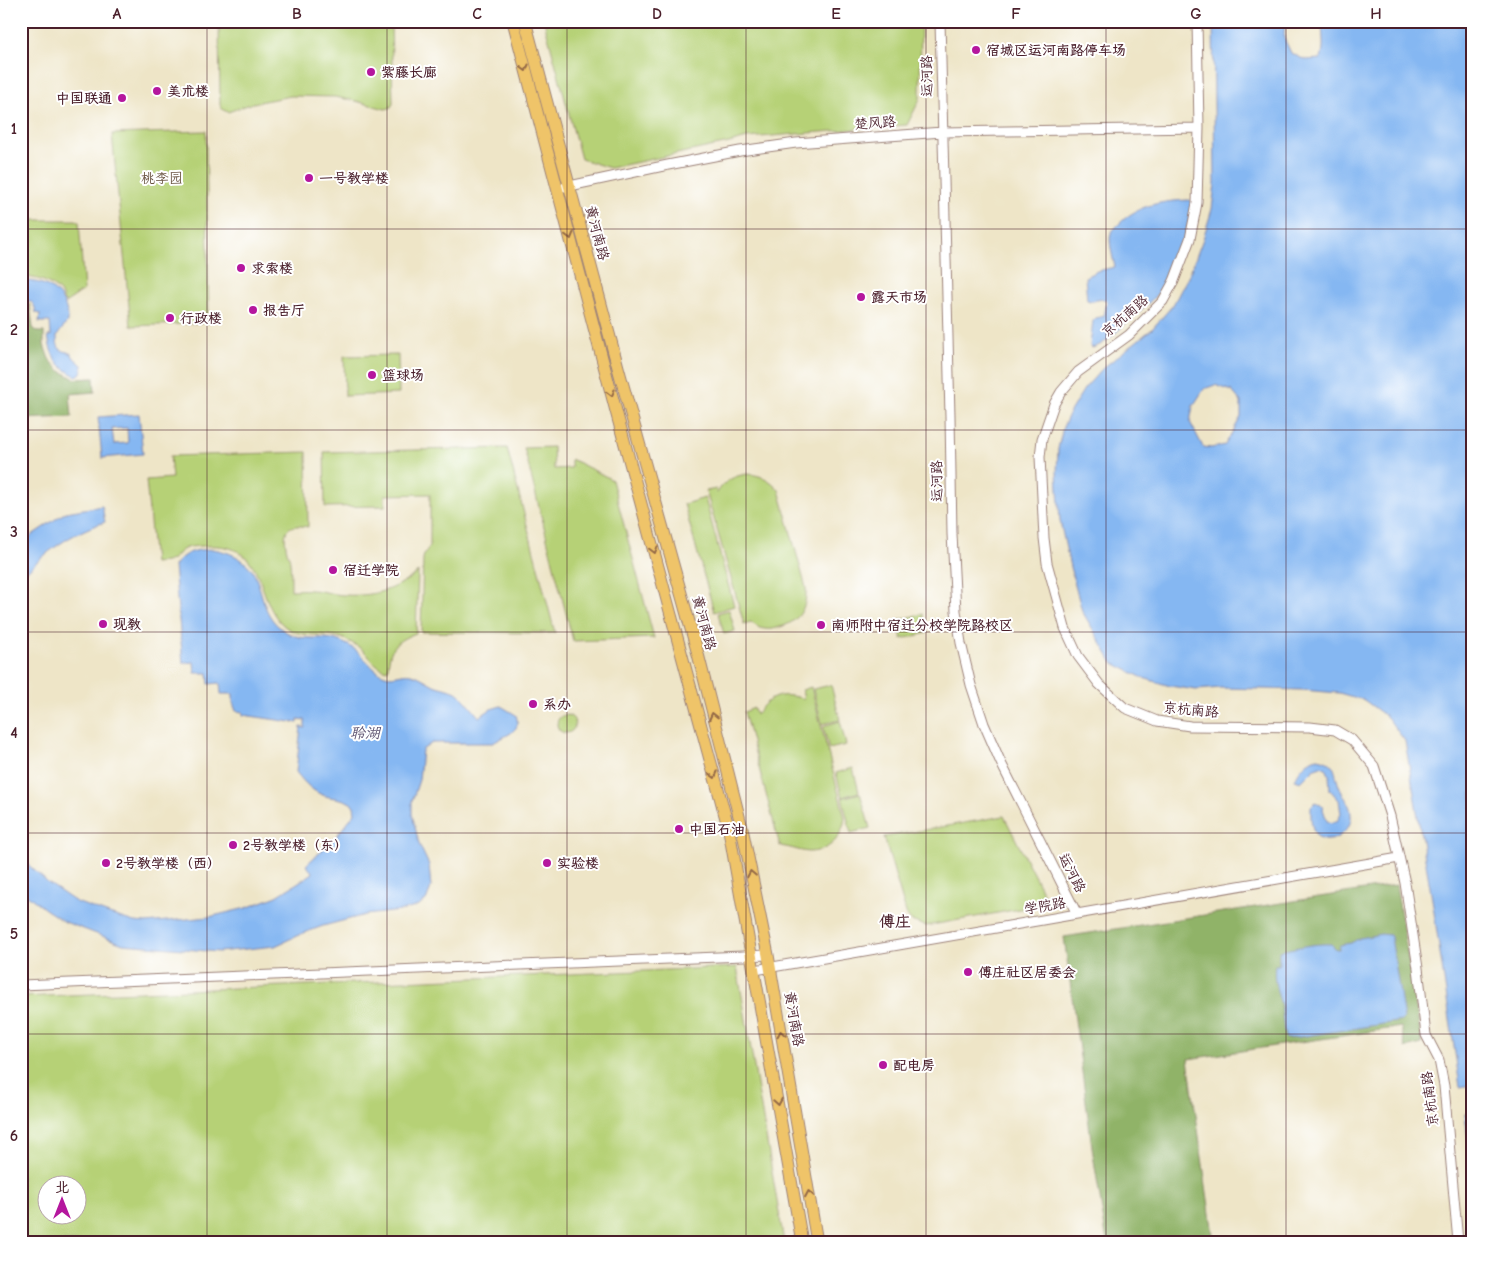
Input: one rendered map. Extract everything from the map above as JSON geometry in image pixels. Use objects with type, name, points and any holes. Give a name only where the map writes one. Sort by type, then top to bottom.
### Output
[{"type":"main road","name":"黄河南路","points":[[513,21],[698,654],[742,828],[768,955],[817,1242]]},
{"type":"main road","name":"黄河南路","points":[[525,21],[563,188],[730,830],[802,1242]]},
{"type":"street","name":"运河路","points":[[940,21],[953,574],[956,611],[961,643],[984,724],[1001,763],[1077,914]]},
{"type":"street","name":"京杭南路","points":[[1197,21],[1199,128],[1197,204],[1190,239],[1174,281],[1163,301],[1129,335],[1078,372],[1061,392],[1054,404],[1042,439],[1040,458],[1047,563],[1065,628],[1078,656],[1099,684],[1125,708],[1157,721],[1190,726],[1310,727],[1336,730],[1352,740],[1374,766],[1390,816],[1405,883],[1416,949],[1426,1035],[1439,1060],[1444,1086],[1458,1242]]},
{"type":"street","name":"楚风路","points":[[563,188],[740,151],[796,143],[942,132],[1199,128]]},
{"type":"street","name":"学院路","points":[[755,970],[1399,858]]},
{"type":"street","points":[[21,985],[768,955]]},
{"type":"green space","points":[[219,21],[391,21],[393,104],[390,108],[385,109],[335,97],[291,96],[253,103],[228,112],[223,110],[220,105]]},
{"type":"green space","points":[[544,21],[921,21],[920,99],[907,125],[747,138],[610,168],[581,159]]},
{"type":"green space","name":"桃李园","points":[[206,131],[209,323],[131,326],[112,134]]},
{"type":"green space","points":[[21,220],[76,220],[79,222],[84,290],[65,303],[60,292],[47,282],[21,277]]},
{"type":"green space","points":[[26,303],[30,305],[33,328],[38,332],[44,332],[44,345],[49,359],[59,370],[75,379],[94,378],[95,392],[70,394],[72,417],[21,419],[21,304]]},
{"type":"green space","name":"篮球场","points":[[398,355],[399,394],[345,396],[344,356]]},
{"type":"green space","points":[[553,447],[554,469],[571,468],[571,459],[612,480],[654,638],[573,641],[524,448]]},
{"type":"green space","points":[[507,448],[555,633],[421,632],[423,559],[430,546],[430,494],[385,495],[385,506],[325,507],[324,452]]},
{"type":"green space","points":[[307,452],[308,527],[291,527],[286,533],[285,538],[290,561],[291,590],[316,590],[346,595],[368,594],[398,585],[418,572],[416,633],[394,646],[388,670],[378,666],[356,645],[339,637],[301,634],[287,628],[276,617],[251,564],[242,554],[227,547],[206,546],[186,548],[169,561],[154,563],[146,480],[172,478],[170,456]]},
{"type":"green space","points":[[747,474],[765,478],[779,490],[806,588],[805,602],[797,618],[787,625],[772,629],[761,628],[751,622],[744,624],[706,491],[716,489],[717,493],[729,480]]},
{"type":"green space","points":[[705,498],[734,606],[714,612],[684,504]]},
{"type":"green space","points":[[729,610],[735,631],[724,634],[718,613]]},
{"type":"green space","points":[[923,614],[927,633],[902,639],[897,620]]},
{"type":"green space","points":[[831,685],[840,720],[822,724],[813,689]]},
{"type":"green space","points":[[811,687],[845,818],[838,838],[822,850],[808,852],[780,846],[744,712],[754,708],[756,715],[766,703],[777,697],[789,696],[804,699],[802,690]]},
{"type":"green space","points":[[566,715],[572,718],[575,724],[572,730],[566,733],[560,730],[557,724],[560,718]]},
{"type":"green space","points":[[840,721],[846,745],[829,749],[823,726]]},
{"type":"green space","points":[[853,768],[859,792],[842,797],[836,773]]},
{"type":"green space","points":[[860,793],[870,828],[851,833],[842,798]]},
{"type":"green space","points":[[1004,816],[1044,895],[1041,902],[1031,907],[926,926],[911,921],[907,916],[884,837]]},
{"type":"green space","points":[[1396,885],[1422,1044],[1405,1048],[1401,1027],[1188,1059],[1214,1242],[1107,1242],[1093,1154],[1064,937]]},
{"type":"green space","points":[[737,967],[784,1242],[21,1242],[21,997]]},
{"type":"water","points":[[1213,21],[1285,21],[1284,38],[1291,53],[1305,60],[1321,59],[1323,45],[1322,21],[1472,21],[1472,1085],[1460,1087],[1432,899],[1405,741],[1387,717],[1364,700],[1339,693],[1221,688],[1196,690],[1170,686],[1143,678],[1113,663],[1082,611],[1060,521],[1057,473],[1058,449],[1063,427],[1084,389],[1103,368],[1152,329],[1173,305],[1189,275],[1203,239],[1212,209],[1215,183]],"holes":[[[1215,385],[1232,391],[1241,402],[1241,417],[1225,445],[1211,448],[1203,447],[1190,422],[1193,406],[1204,389]]]},
{"type":"water","points":[[1190,200],[1193,203],[1184,238],[1177,261],[1166,282],[1150,301],[1112,336],[1100,345],[1092,348],[1090,345],[1093,321],[1104,316],[1107,302],[1104,299],[1087,300],[1085,277],[1097,271],[1115,267],[1110,244],[1111,233],[1126,217],[1143,208],[1171,201]]},
{"type":"water","points":[[21,281],[40,283],[54,290],[60,296],[67,311],[68,321],[57,336],[58,344],[64,351],[71,353],[82,365],[81,372],[78,375],[76,376],[69,372],[56,360],[51,350],[48,336],[51,336],[50,322],[39,322],[40,314],[36,313],[35,307],[30,301],[21,300]]},
{"type":"water","points":[[139,414],[143,454],[102,458],[98,417]],"holes":[[[127,428],[128,443],[114,444],[112,429]]]},
{"type":"water","points":[[102,506],[105,522],[80,532],[59,544],[21,577],[21,545],[32,535],[66,512]]},
{"type":"water","name":"聆湖","points":[[213,549],[233,555],[247,564],[259,586],[267,611],[275,623],[288,633],[306,638],[336,640],[354,649],[374,668],[385,675],[411,674],[434,685],[454,691],[461,696],[479,717],[491,709],[501,706],[516,715],[518,723],[516,728],[493,743],[432,743],[422,750],[419,780],[412,801],[412,814],[419,844],[429,865],[431,887],[427,899],[419,906],[400,911],[365,915],[323,926],[275,946],[219,952],[123,944],[65,922],[21,890],[21,858],[48,883],[76,902],[134,922],[146,923],[209,917],[246,908],[277,896],[313,873],[306,865],[334,839],[355,813],[354,806],[350,803],[316,792],[296,772],[301,727],[305,728],[305,720],[298,719],[298,723],[243,715],[243,712],[236,711],[233,703],[233,694],[221,694],[220,683],[209,684],[208,673],[195,673],[194,662],[183,663],[174,566],[186,554]]},
{"type":"water","points":[[1318,758],[1328,761],[1333,766],[1339,787],[1351,811],[1351,821],[1344,832],[1333,839],[1327,840],[1322,839],[1315,833],[1311,813],[1311,806],[1316,802],[1322,806],[1327,821],[1332,823],[1338,820],[1341,814],[1339,800],[1330,790],[1329,775],[1326,768],[1321,766],[1315,768],[1301,782],[1295,780],[1304,766]]},
{"type":"water","points":[[1381,934],[1390,935],[1391,937],[1404,1019],[1402,1021],[1287,1039],[1285,1037],[1281,1005],[1275,980],[1275,965],[1279,965],[1279,951],[1324,944],[1331,944],[1336,949],[1339,949],[1340,945],[1351,943],[1360,938]]},
{"type":"water","points":[[1472,1113],[1472,1173],[1465,1114]]},
{"type":"place","name":"宿城区运河南路停车场","points":[[976,50]]},
{"type":"place","name":"紫藤长廊","points":[[371,72]]},
{"type":"place","name":"美术楼","points":[[157,91]]},
{"type":"place","name":"中国联通","points":[[122,98]]},
{"type":"place","name":"一号教学楼","points":[[309,178]]},
{"type":"place","name":"求索楼","points":[[241,268]]},
{"type":"place","name":"露天市场","points":[[861,297]]},
{"type":"place","name":"报告厅","points":[[253,310]]},
{"type":"place","name":"行政楼","points":[[170,318]]},
{"type":"place","name":"篮球场","points":[[372,375]]},
{"type":"place","name":"宿迁学院","points":[[333,570]]},
{"type":"place","name":"现教","points":[[103,624]]},
{"type":"place","name":"南师附中宿迁分校学院路校区","points":[[821,625]]},
{"type":"place","name":"系办","points":[[533,704]]},
{"type":"place","name":"中国石油","points":[[679,829]]},
{"type":"place","name":"2号教学楼（东）","points":[[233,845]]},
{"type":"place","name":"2号教学楼（西）","points":[[106,863]]},
{"type":"place","name":"实验楼","points":[[547,863]]},
{"type":"place","name":"傅庄社区居委会","points":[[968,972]]},
{"type":"place","name":"配电房","points":[[883,1065]]},
{"type":"district","name":"傅庄","points":[[895,922]]}]
